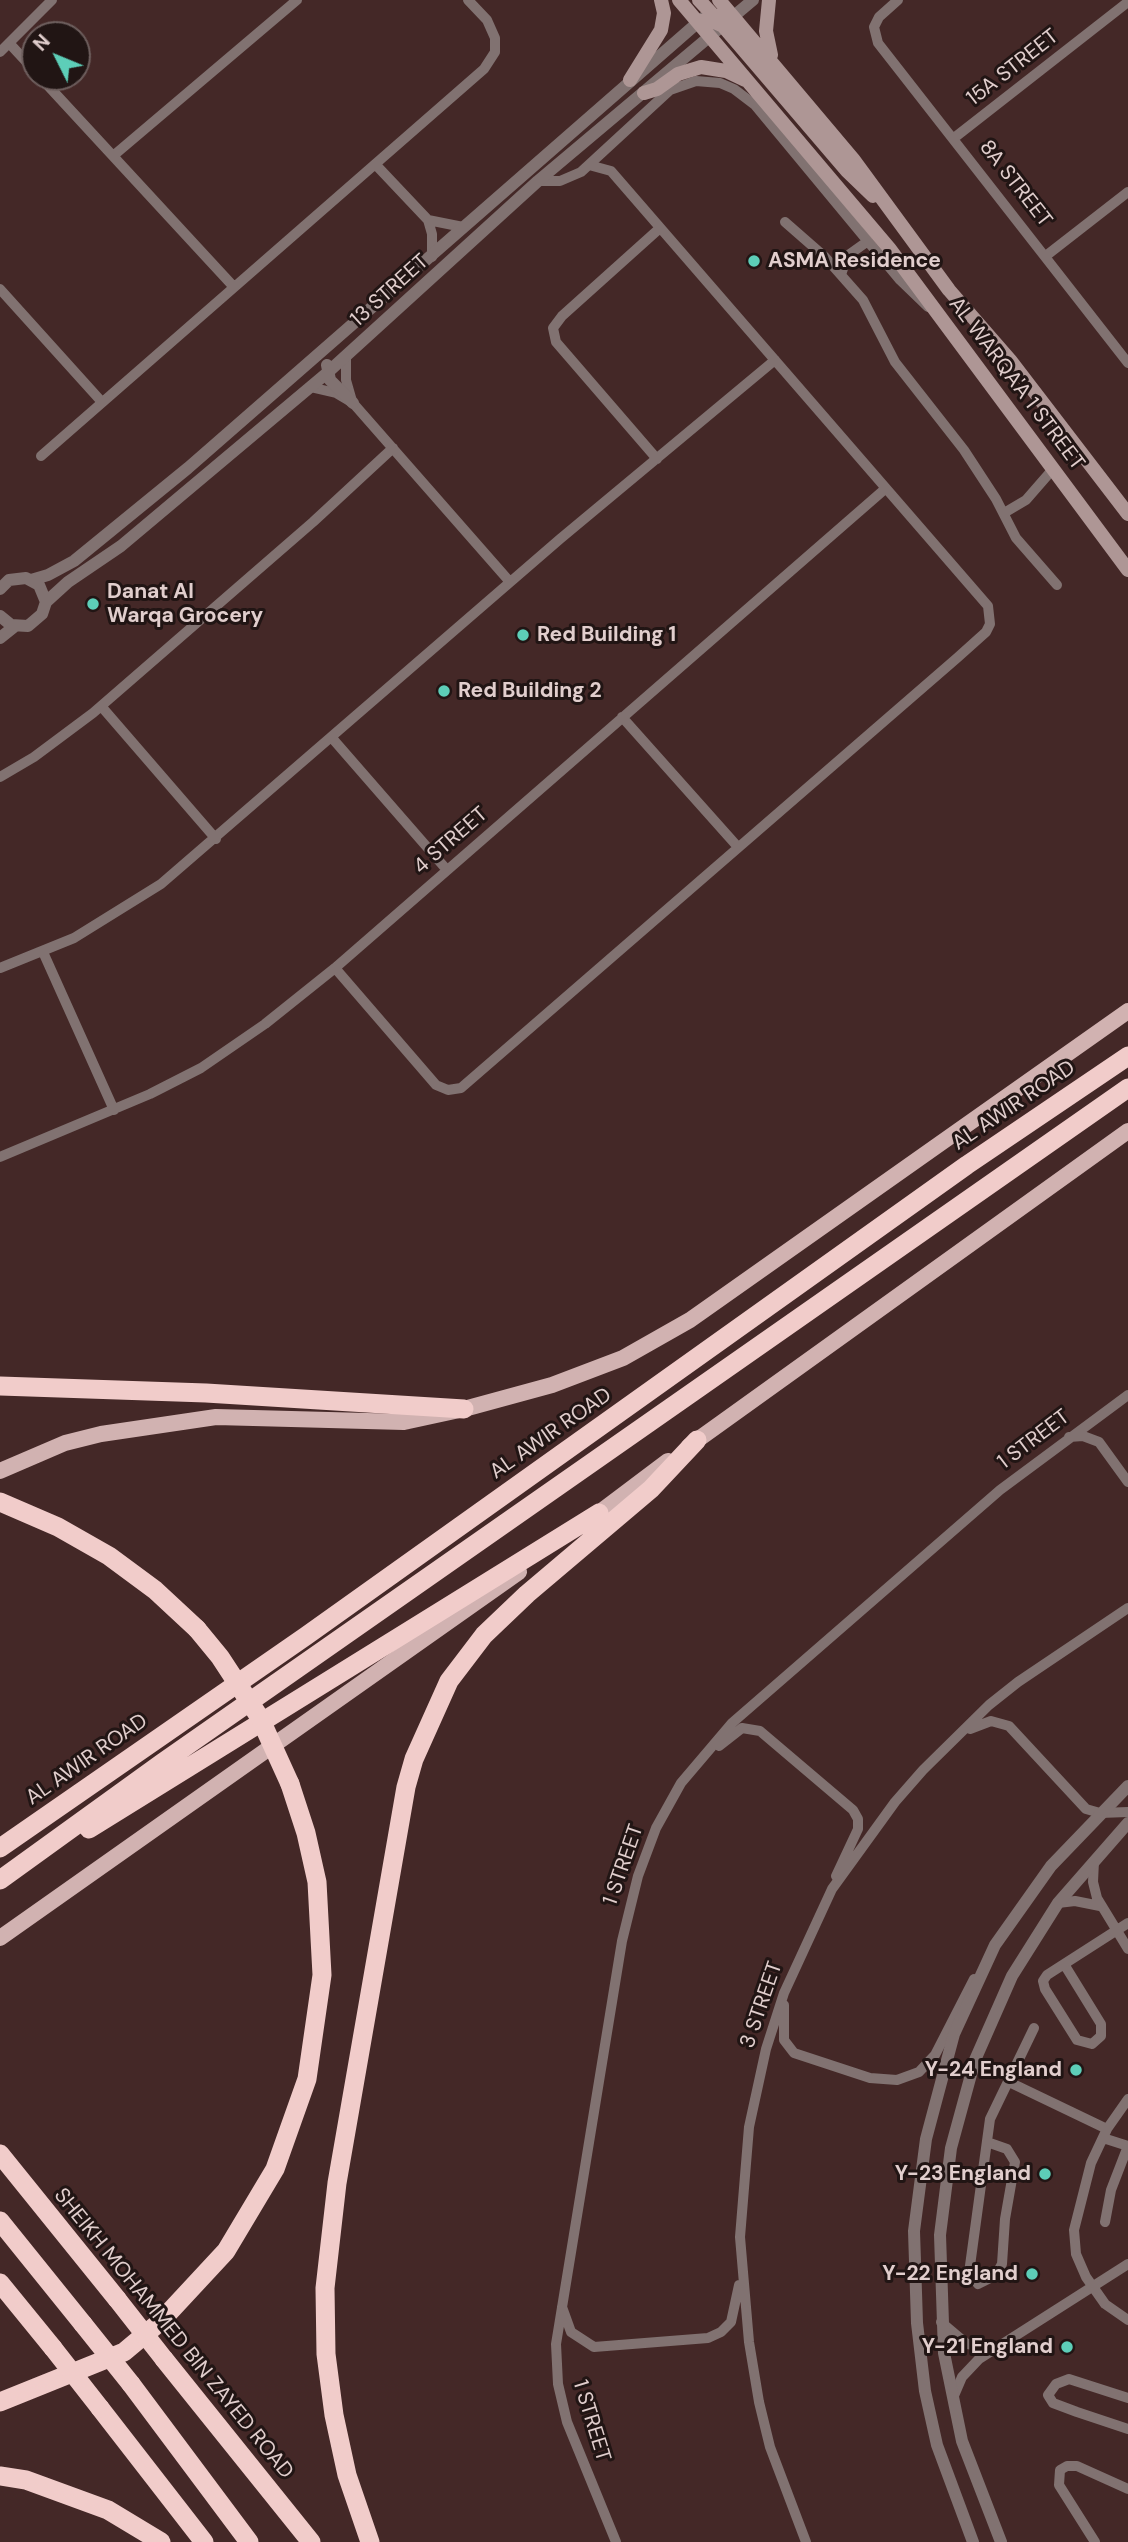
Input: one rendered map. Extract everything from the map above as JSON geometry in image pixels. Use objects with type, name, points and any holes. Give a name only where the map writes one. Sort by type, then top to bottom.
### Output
[{"type":"highway","name":"AL AWIR ROAD","points":[[0,1848],[306,1636],[967,1166],[1128,1056]]},
{"type":"highway","points":[[0,1880],[162,1763],[1128,1088]]},
{"type":"highway","points":[[0,1386],[206,1393],[464,1409]]},
{"type":"highway","points":[[370,2542],[351,2488],[334,2415],[326,2354],[325,2288],[337,2183],[406,1787],[414,1759],[449,1681],[484,1635],[527,1594],[651,1489],[697,1440]]},
{"type":"highway","points":[[0,2402],[124,2351],[161,2321],[226,2251],[275,2169],[307,2079],[322,1975],[317,1882],[306,1833],[290,1784],[260,1718],[220,1657],[197,1629],[155,1590],[109,1556],[58,1527],[3,1503]]},
{"type":"highway","points":[[0,1880],[131,1805],[247,1729],[599,1513]]},
{"type":"highway","name":"SHEIKH MOHAMMED BIN ZAYED ROAD","points":[[0,2154],[311,2542]]},
{"type":"highway","points":[[0,2221],[131,2384],[249,2542]]},
{"type":"highway","points":[[0,2284],[204,2542]]},
{"type":"highway","points":[[0,2476],[26,2480],[108,2510],[161,2542]]},
{"type":"main road","points":[[630,80],[657,39],[664,13],[661,0]]},
{"type":"main road","name":"AL WARQA'A 1 STREET","points":[[679,0],[715,7],[774,63],[853,159],[949,290],[1010,360],[1128,514]]},
{"type":"main road","points":[[699,0],[715,7],[712,21],[728,21],[847,171],[887,208]]},
{"type":"main road","points":[[769,0],[766,31],[774,63]]},
{"type":"main road","name":"AL WARQA'A 1 STREET","points":[[715,7],[711,36],[889,248],[1128,570]]},
{"type":"main road","points":[[644,93],[657,89],[678,74],[701,67],[726,71],[752,84]]},
{"type":"main road","points":[[0,1471],[65,1443],[138,1427],[216,1417],[404,1422],[552,1385],[623,1358],[690,1320],[1128,1011]]},
{"type":"main road","points":[[0,1938],[432,1636],[697,1440],[1128,1131]]},
{"type":"street","points":[[0,52],[52,0]]},
{"type":"street","points":[[113,156],[298,0]]},
{"type":"street","points":[[41,456],[233,286],[376,165],[491,61],[496,45],[492,28],[468,0]]},
{"type":"street","name":"13 STREET","points":[[15,626],[34,623],[42,614],[46,602],[68,582],[121,546],[327,373],[538,181],[753,0]]},
{"type":"street","name":"8A STREET","points":[[898,0],[878,18],[874,27],[878,43],[1128,363]]},
{"type":"street","name":"15A STREET","points":[[954,138],[1128,2]]},
{"type":"street","name":"13 STREET","points":[[32,580],[58,571],[85,553],[198,460],[715,7]]},
{"type":"street","points":[[9,43],[21,56]]},
{"type":"street","points":[[538,181],[560,181],[589,164],[670,90],[696,82],[720,83],[734,89],[755,105],[908,289],[936,313]]},
{"type":"street","points":[[53,91],[233,286]]},
{"type":"street","points":[[335,968],[436,1085],[448,1090],[461,1088],[957,658],[986,632],[990,624],[988,606],[611,171],[609,160],[613,142]]},
{"type":"street","points":[[589,164],[611,171]]},
{"type":"street","points":[[376,165],[428,220],[432,234],[432,257]]},
{"type":"street","points":[[1046,255],[1128,192]]},
{"type":"street","points":[[428,220],[463,227]]},
{"type":"street","points":[[785,222],[841,275],[868,308],[895,362],[964,450],[1004,513],[1016,538],[1057,584]]},
{"type":"street","points":[[657,458],[556,342],[553,328],[660,228]]},
{"type":"street","points":[[841,275],[847,256],[868,241]]},
{"type":"street","points":[[0,289],[101,401]]},
{"type":"street","points":[[380,301],[369,319],[330,357],[327,373],[332,383],[354,403],[510,582]]},
{"type":"street","points":[[346,355],[346,380],[354,403]]},
{"type":"street","points":[[0,968],[43,952],[133,904],[216,839],[510,582],[775,360]]},
{"type":"street","points":[[310,387],[330,391],[354,403]]},
{"type":"street","points":[[0,777],[34,757],[101,706],[313,522],[393,448]]},
{"type":"street","points":[[1004,513],[1027,500],[1053,469]]},
{"type":"street","name":"4 STREET","points":[[0,1157],[114,1110],[210,1062],[265,1024],[335,968],[885,489]]},
{"type":"street","points":[[0,569],[15,578],[32,580],[42,589],[46,602]]},
{"type":"street","points":[[0,589],[15,578]]},
{"type":"street","points":[[0,616],[15,626],[0,638]]},
{"type":"street","points":[[101,706],[216,839]]},
{"type":"street","points":[[622,717],[737,846]]},
{"type":"street","points":[[332,738],[447,870]]},
{"type":"street","points":[[43,952],[114,1110]]},
{"type":"street","name":"1 STREET","points":[[616,2542],[573,2441],[562,2403],[556,2344],[628,1910],[656,1828],[697,1763],[722,1732],[980,1506],[1066,1438],[1128,1395]]},
{"type":"street","points":[[1066,1438],[1083,1436],[1099,1442],[1128,1482]]},
{"type":"street","name":"3 STREET","points":[[806,2542],[764,2425],[749,2342],[741,2264],[740,2210],[749,2127],[766,2049],[784,1993],[832,1889],[895,1802],[947,1744],[1025,1676],[1128,1608]]},
{"type":"street","points":[[947,1744],[977,1724],[1003,1723],[1018,1734],[1086,1809],[1100,1813],[1128,1812]]},
{"type":"street","points":[[697,1763],[736,1730],[754,1728],[853,1810],[858,1819],[858,1829],[832,1889]]},
{"type":"street","points":[[784,1993],[785,2040],[794,2053],[870,2078],[897,2080],[919,2072],[935,2055],[961,2002],[1027,1896],[1100,1813],[1128,1786]]},
{"type":"street","points":[[1001,2542],[971,2468],[953,2400],[941,2322],[939,2264],[942,2206],[951,2148],[965,2090],[999,2003],[1058,1903],[1128,1823]]},
{"type":"street","points":[[1095,1858],[1093,1882],[1100,1906],[1128,1949]]},
{"type":"street","points":[[1058,1903],[1084,1901],[1100,1906]]},
{"type":"street","points":[[1064,1964],[1101,2024],[1101,2036],[1092,2044],[1077,2040],[1043,1985],[1047,1975],[1064,1964],[1116,1931],[1128,1923]]},
{"type":"street","points":[[972,2542],[945,2472],[925,2391],[914,2292],[914,2231],[920,2169],[939,2084],[964,2009],[986,1962]]},
{"type":"street","points":[[987,2142],[1007,2149],[1015,2162],[1005,2219],[1002,2264],[996,2275],[978,2284],[969,2273],[987,2142],[993,2108],[1009,2082],[1034,2028]]},
{"type":"street","points":[[1009,2082],[1128,2146],[1111,2190],[1105,2222]]},
{"type":"street","points":[[1128,2099],[1105,2133],[1083,2189],[1074,2230],[1076,2254],[1092,2287],[1105,2304],[1128,2320]]},
{"type":"street","points":[[561,2305],[571,2332],[594,2347],[708,2338],[726,2328],[734,2315],[741,2264]]},
{"type":"street","points":[[953,2400],[967,2370],[996,2348],[1128,2264]]},
{"type":"street","points":[[941,2322],[967,2344],[996,2348]]},
{"type":"street","points":[[1128,2398],[1069,2379],[1056,2384],[1048,2395],[1051,2401],[1065,2407],[1128,2429]]},
{"type":"street","points":[[1095,2542],[1059,2485],[1060,2470],[1066,2466],[1077,2466],[1128,2490]]},
{"type":"place","name":"ASMA Residence","points":[[754,261]]},
{"type":"place","name":"Danat Al Warqa Grocery","points":[[93,604]]},
{"type":"place","name":"Red Building 1","points":[[523,635]]},
{"type":"place","name":"Red Building 2","points":[[444,691]]},
{"type":"place","name":"Y-24 England","points":[[1076,2070]]},
{"type":"place","name":"Y-23 England","points":[[1045,2174]]},
{"type":"place","name":"Y-22 England","points":[[1032,2274]]},
{"type":"place","name":"Y-21 England","points":[[1067,2347]]}]
